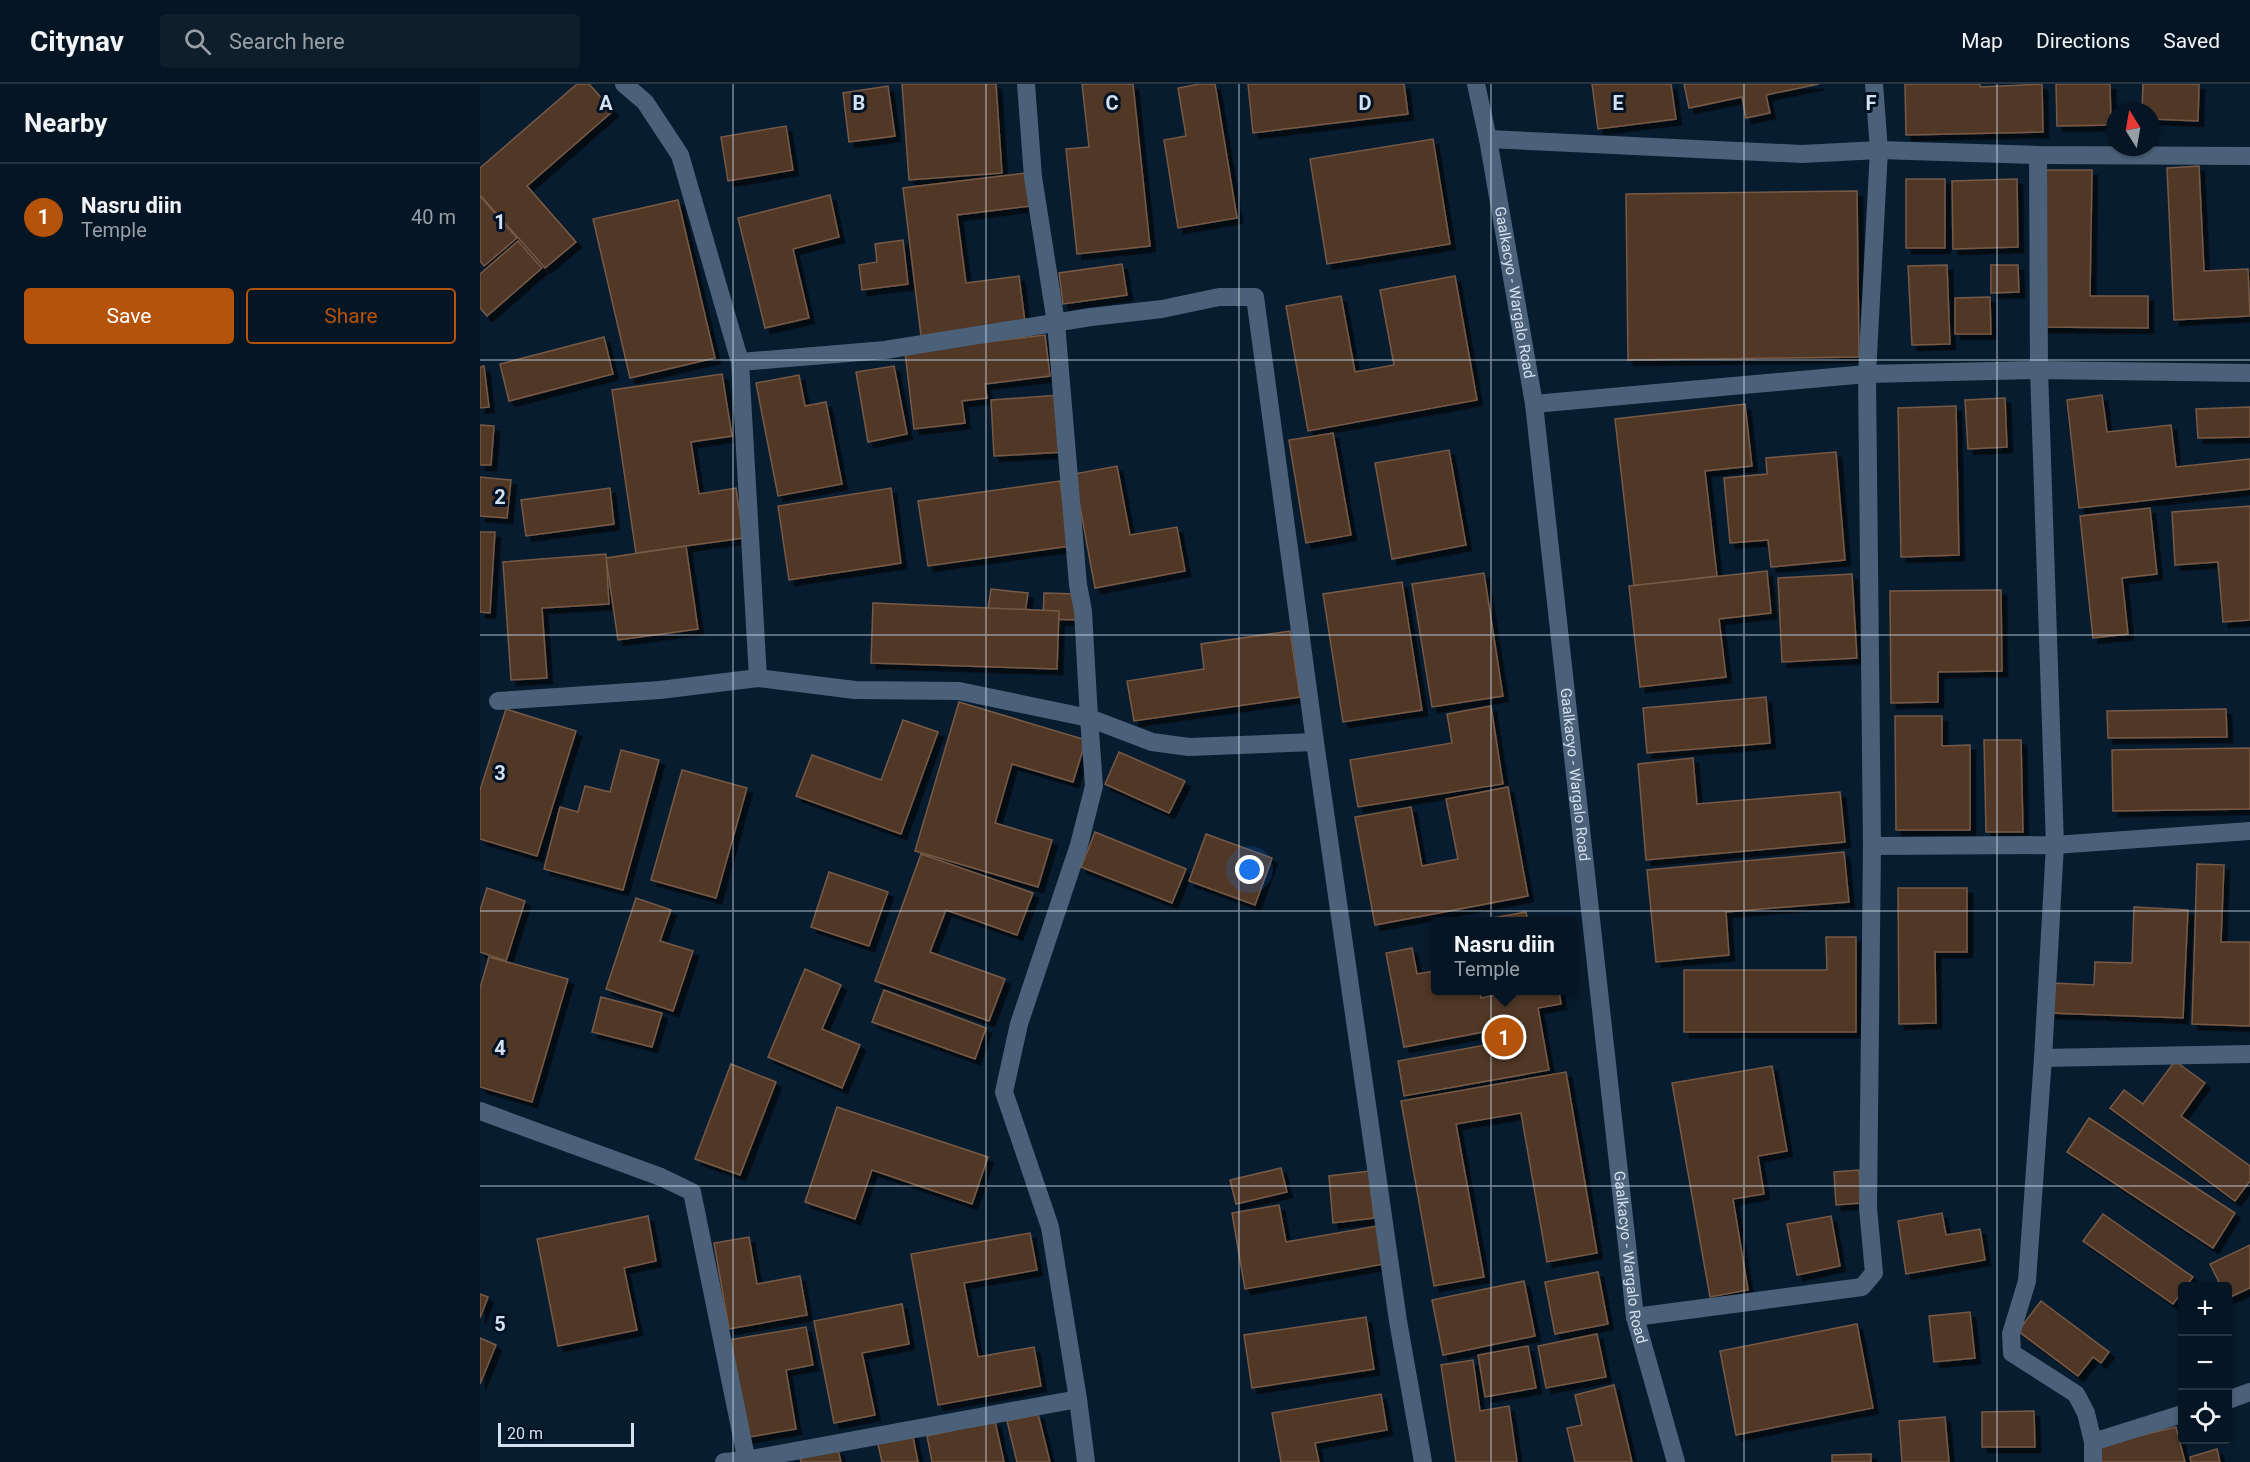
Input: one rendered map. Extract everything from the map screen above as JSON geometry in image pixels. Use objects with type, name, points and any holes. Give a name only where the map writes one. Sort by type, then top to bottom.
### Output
[{"type":"street","points":[[624,84],[645,102],[680,155],[740,362],[758,678]]},
{"type":"street","points":[[1026,84],[1032,177],[1056,323],[1078,585],[1083,611],[1094,786],[1079,845],[1019,1024],[1004,1092],[1050,1227],[1086,1462]]},
{"type":"street","name":"Gaalkacyo - Wargalo Road","points":[[1476,84],[1488,139],[1534,404],[1635,1317],[1676,1462]]},
{"type":"street","points":[[1635,1317],[1862,1287],[1874,1274],[1868,1208],[1872,846],[1867,374],[1879,150],[1874,84]]},
{"type":"street","points":[[1488,139],[1802,154],[1879,150],[2038,155],[2250,156]]},
{"type":"street","points":[[2038,155],[2039,370],[2055,845],[2027,1281],[2011,1334],[2012,1353],[2076,1394],[2086,1413],[2093,1442],[2093,1462]]},
{"type":"street","points":[[740,362],[885,350],[1162,309],[1219,297],[1255,297],[1315,742],[1398,1321],[1423,1462]]},
{"type":"street","points":[[1534,404],[1867,374],[2039,370],[2250,373]]},
{"type":"street","points":[[498,701],[660,690],[758,678],[855,690],[959,691],[1089,718],[1152,742],[1190,747],[1315,742]]},
{"type":"street","points":[[1872,846],[2055,845],[2250,831]]},
{"type":"street","points":[[2043,1058],[2250,1054]]},
{"type":"street","points":[[480,1111],[661,1177],[692,1192],[747,1461]]},
{"type":"street","points":[[2232,1399],[2250,1392]]},
{"type":"street","points":[[724,1462],[747,1461],[1078,1399]]},
{"type":"street","points":[[2093,1442],[2178,1415]]},
{"type":"building","points":[[577,84],[589,84],[613,111],[527,186],[576,242],[545,268],[480,195],[480,168]]},
{"type":"building","points":[[902,84],[996,84],[1002,173],[909,180]]},
{"type":"building","points":[[1082,84],[1133,84],[1150,246],[1077,254],[1066,149],[1089,147]]},
{"type":"building","points":[[1215,84],[1237,218],[1178,228],[1164,140],[1186,136],[1178,88]]},
{"type":"building","points":[[1248,84],[1404,84],[1408,114],[1253,133]]},
{"type":"building","points":[[1592,84],[1671,84],[1676,119],[1598,129]]},
{"type":"building","points":[[1684,84],[1819,84],[1766,95],[1770,113],[1746,118],[1742,97],[1689,108]]},
{"type":"building","points":[[1905,84],[1980,84],[1980,87],[2042,84],[2043,132],[1906,135]]},
{"type":"building","points":[[2056,84],[2110,84],[2110,102],[2106,102],[2106,125],[2057,126]]},
{"type":"building","points":[[2143,84],[2199,84],[2198,121],[2160,119],[2160,102],[2142,102]]},
{"type":"building","points":[[888,86],[895,136],[849,142],[843,93]]},
{"type":"building","points":[[786,126],[793,170],[728,181],[721,137]]},
{"type":"building","points":[[1433,139],[1450,244],[1327,264],[1310,159]]},
{"type":"building","points":[[2199,166],[2204,271],[2248,269],[2250,316],[2174,320],[2167,168]]},
{"type":"building","points":[[2044,170],[2092,170],[2090,296],[2148,296],[2148,328],[2042,327]]},
{"type":"building","points":[[1026,173],[1030,206],[957,215],[966,283],[1019,276],[1025,322],[921,336],[903,188]]},
{"type":"building","points":[[1906,179],[1945,179],[1945,248],[1906,248]]},
{"type":"building","points":[[2017,179],[2018,247],[1953,249],[1952,181]]},
{"type":"building","points":[[1857,191],[1859,357],[1628,360],[1626,194]]},
{"type":"building","points":[[830,195],[839,237],[793,249],[809,318],[765,328],[738,218]]},
{"type":"building","points":[[480,196],[517,238],[484,266],[480,261]]},
{"type":"building","points":[[678,200],[715,358],[630,378],[593,219]]},
{"type":"building","points":[[903,240],[908,284],[862,290],[859,265],[877,262],[875,244]]},
{"type":"building","points":[[518,241],[542,268],[487,316],[480,308],[480,274]]},
{"type":"building","points":[[1122,264],[1127,295],[1063,304],[1059,273]]},
{"type":"building","points":[[1947,265],[1950,344],[1912,345],[1908,266]]},
{"type":"building","points":[[1991,265],[2018,265],[2019,292],[1991,293]]},
{"type":"building","points":[[1455,276],[1477,400],[1308,431],[1286,306],[1341,296],[1355,372],[1394,365],[1380,290]]},
{"type":"building","points":[[1990,297],[1991,334],[1955,334],[1955,298]]},
{"type":"building","points":[[1045,335],[1050,376],[985,384],[987,398],[962,401],[965,423],[914,429],[905,352]]},
{"type":"building","points":[[604,337],[613,374],[509,401],[500,364]]},
{"type":"building","points":[[484,366],[489,407],[480,408],[480,367]]},
{"type":"building","points":[[894,366],[907,434],[868,442],[856,372]]},
{"type":"building","points":[[722,374],[732,436],[691,442],[699,494],[736,488],[743,538],[636,553],[612,390]]},
{"type":"building","points":[[799,375],[805,406],[826,402],[842,484],[778,496],[756,383]]},
{"type":"building","points":[[1060,395],[1064,452],[994,456],[991,400]]},
{"type":"building","points":[[2102,395],[2107,432],[2171,425],[2176,467],[2250,459],[2250,489],[2079,508],[2067,400]]},
{"type":"building","points":[[2005,398],[2007,447],[1968,449],[1965,400]]},
{"type":"building","points":[[1745,404],[1752,466],[1705,471],[1717,576],[1634,586],[1615,419]]},
{"type":"building","points":[[1956,406],[1959,555],[1901,557],[1898,408]]},
{"type":"building","points":[[2250,407],[2250,437],[2198,438],[2196,409]]},
{"type":"building","points":[[480,425],[494,426],[491,465],[480,465]]},
{"type":"building","points":[[1333,433],[1351,535],[1306,543],[1289,440]]},
{"type":"building","points":[[1449,450],[1466,545],[1392,559],[1375,463]]},
{"type":"building","points":[[1836,452],[1845,560],[1771,567],[1768,540],[1730,543],[1724,478],[1767,474],[1766,458]]},
{"type":"building","points":[[1117,466],[1130,535],[1177,527],[1185,571],[1095,588],[1074,474]]},
{"type":"building","points":[[480,477],[511,480],[507,518],[480,516]]},
{"type":"building","points":[[1060,481],[1070,546],[928,566],[918,501]]},
{"type":"building","points":[[610,488],[614,524],[526,536],[521,500]]},
{"type":"building","points":[[891,488],[901,563],[789,580],[778,506]]},
{"type":"building","points":[[2250,506],[2250,620],[2223,622],[2218,562],[2175,565],[2172,512]]},
{"type":"building","points":[[2150,508],[2157,574],[2122,578],[2128,634],[2093,638],[2080,516]]},
{"type":"building","points":[[480,532],[495,532],[490,613],[480,612]]},
{"type":"building","points":[[686,546],[698,629],[618,640],[606,558]]},
{"type":"building","points":[[606,554],[609,604],[542,608],[547,678],[511,680],[503,562]]},
{"type":"building","points":[[1767,571],[1771,613],[1719,619],[1726,677],[1640,687],[1629,586]]},
{"type":"building","points":[[1484,573],[1503,696],[1432,707],[1412,584]]},
{"type":"building","points":[[1852,574],[1857,658],[1782,662],[1778,578]]},
{"type":"building","points":[[1402,582],[1422,710],[1343,722],[1323,594]]},
{"type":"building","points":[[991,589],[1028,593],[1024,620],[987,616]]},
{"type":"building","points":[[2001,590],[2002,671],[1938,672],[1938,702],[1891,703],[1890,591]]},
{"type":"building","points":[[1044,593],[1079,594],[1079,620],[1043,619]]},
{"type":"building","points":[[873,603],[1059,611],[1057,669],[871,663]]},
{"type":"building","points":[[1290,631],[1300,697],[1134,721],[1127,681],[1204,669],[1201,644]]},
{"type":"building","points":[[1766,697],[1770,743],[1647,753],[1643,708]]},
{"type":"building","points":[[959,702],[1086,740],[1073,782],[1012,764],[995,823],[1052,840],[1038,887],[915,851]]},
{"type":"building","points":[[1491,706],[1503,784],[1358,807],[1350,760],[1452,743],[1447,714]]},
{"type":"building","points":[[506,709],[576,731],[537,856],[480,839],[480,790]]},
{"type":"building","points":[[2226,709],[2227,737],[2108,738],[2107,711]]},
{"type":"building","points":[[1895,716],[1942,716],[1942,746],[1970,745],[1970,830],[1896,830]]},
{"type":"building","points":[[903,720],[938,732],[901,834],[796,796],[812,755],[881,780]]},
{"type":"building","points":[[1984,740],[2021,740],[2023,832],[1986,832]]},
{"type":"building","points":[[2250,748],[2250,809],[2113,811],[2112,750]]},
{"type":"building","points":[[621,750],[659,760],[623,890],[544,869],[560,807],[578,812],[585,786],[610,792]]},
{"type":"building","points":[[1119,752],[1185,781],[1169,813],[1105,784]]},
{"type":"building","points":[[1693,758],[1697,804],[1840,792],[1845,842],[1646,860],[1638,764]]},
{"type":"building","points":[[682,770],[747,788],[716,898],[651,880]]},
{"type":"building","points":[[1508,787],[1528,896],[1375,925],[1355,817],[1411,807],[1422,866],[1458,859],[1446,799]]},
{"type":"building","points":[[1095,832],[1186,869],[1172,903],[1081,867]]},
{"type":"building","points":[[1206,834],[1272,858],[1255,905],[1189,881]]},
{"type":"building","points":[[1844,852],[1849,902],[1726,912],[1729,955],[1656,962],[1647,870]]},
{"type":"building","points":[[921,854],[1033,893],[1017,935],[946,910],[930,952],[1005,979],[989,1021],[875,981]]},
{"type":"building","points":[[2197,864],[2224,865],[2221,942],[2250,942],[2250,1026],[2192,1024]]},
{"type":"building","points":[[829,872],[888,892],[869,946],[811,927]]},
{"type":"building","points":[[487,888],[525,901],[506,961],[480,952],[480,910]]},
{"type":"building","points":[[1898,888],[1967,888],[1967,952],[1935,952],[1936,1023],[1899,1024]]},
{"type":"building","points":[[636,898],[671,910],[660,941],[693,951],[673,1011],[606,989]]},
{"type":"building","points":[[2134,907],[2188,910],[2183,1018],[2050,1013],[2052,983],[2094,985],[2095,962],[2132,963]]},
{"type":"building","points":[[1526,912],[1527,917],[1498,917]]},
{"type":"building","points":[[1826,937],[1856,937],[1856,1032],[1684,1032],[1684,970],[1827,970]]},
{"type":"building","points":[[1412,948],[1417,974],[1431,972],[1431,995],[1480,995],[1481,998],[1495,995],[1560,995],[1561,1004],[1538,1008],[1549,1070],[1404,1096],[1398,1061],[1491,1044],[1489,1031],[1404,1047],[1386,953]]},
{"type":"building","points":[[489,957],[568,979],[532,1102],[480,1087],[480,988]]},
{"type":"building","points":[[805,969],[841,985],[822,1029],[860,1045],[842,1088],[768,1057]]},
{"type":"building","points":[[884,990],[986,1028],[975,1059],[872,1022]]},
{"type":"building","points":[[601,997],[662,1013],[652,1047],[592,1032]]},
{"type":"building","points":[[2175,1061],[2205,1083],[2181,1116],[2250,1166],[2250,1181],[2235,1201],[2110,1108],[2124,1090],[2143,1104]]},
{"type":"building","points":[[731,1064],[776,1082],[740,1175],[695,1159]]},
{"type":"building","points":[[1772,1066],[1787,1151],[1758,1156],[1764,1194],[1733,1199],[1748,1290],[1710,1297],[1672,1083]]},
{"type":"building","points":[[1566,1072],[1597,1253],[1547,1262],[1521,1113],[1456,1124],[1484,1277],[1434,1286],[1401,1101]]},
{"type":"building","points":[[837,1107],[988,1157],[972,1204],[872,1170],[855,1219],[805,1202]]},
{"type":"building","points":[[2089,1118],[2235,1213],[2213,1248],[2067,1152]]},
{"type":"building","points":[[1281,1168],[1287,1192],[1236,1204],[1230,1180]]},
{"type":"building","points":[[1859,1170],[1861,1203],[1836,1205],[1834,1172]]},
{"type":"building","points":[[1369,1171],[1374,1218],[1333,1223],[1329,1176]]},
{"type":"building","points":[[1279,1205],[1286,1242],[1377,1226],[1384,1264],[1245,1289],[1232,1213]]},
{"type":"building","points":[[1942,1213],[1946,1235],[1980,1229],[1985,1260],[1906,1274],[1898,1221]]},
{"type":"building","points":[[2103,1214],[2193,1277],[2189,1282],[2178,1282],[2178,1297],[2173,1304],[2083,1241]]},
{"type":"building","points":[[648,1216],[656,1261],[624,1268],[637,1330],[558,1346],[537,1239]]},
{"type":"building","points":[[1831,1216],[1840,1266],[1797,1275],[1787,1224]]},
{"type":"building","points":[[1030,1233],[1037,1270],[964,1283],[978,1357],[1034,1347],[1041,1386],[938,1405],[911,1254]]},
{"type":"building","points":[[749,1237],[757,1284],[800,1276],[807,1315],[729,1329],[714,1243]]},
{"type":"building","points":[[2250,1245],[2250,1288],[2232,1296],[2232,1282],[2219,1282],[2210,1264]]},
{"type":"building","points":[[1598,1272],[1608,1324],[1555,1334],[1545,1282]]},
{"type":"building","points":[[1524,1281],[1535,1336],[1443,1355],[1432,1300]]},
{"type":"building","points":[[480,1294],[488,1297],[480,1318]]},
{"type":"building","points":[[2041,1301],[2109,1352],[2101,1363],[2093,1357],[2078,1376],[2018,1331]]},
{"type":"building","points":[[902,1304],[909,1344],[862,1353],[875,1415],[834,1423],[814,1321]]},
{"type":"building","points":[[1970,1312],[1975,1358],[1934,1362],[1929,1316]]},
{"type":"building","points":[[1366,1317],[1374,1369],[1252,1388],[1244,1335]]},
{"type":"building","points":[[1857,1324],[1873,1408],[1736,1435],[1720,1351]]},
{"type":"building","points":[[806,1327],[813,1365],[786,1370],[796,1429],[744,1438],[728,1340]]},
{"type":"building","points":[[1597,1334],[1606,1377],[1546,1388],[1538,1346]]},
{"type":"building","points":[[480,1338],[496,1345],[480,1384]]},
{"type":"building","points":[[1528,1346],[1536,1388],[1485,1397],[1478,1355]]},
{"type":"building","points":[[1473,1360],[1480,1411],[1509,1406],[1517,1462],[1456,1462],[1441,1365]]},
{"type":"building","points":[[1614,1385],[1632,1462],[1575,1462],[1567,1428],[1582,1425],[1575,1395]]},
{"type":"building","points":[[1381,1394],[1387,1430],[1315,1443],[1319,1462],[1281,1462],[1272,1413]]},
{"type":"building","points":[[2034,1411],[2035,1447],[1982,1447],[1982,1412]]},
{"type":"building","points":[[1038,1414],[1050,1462],[1017,1462],[1007,1421]]},
{"type":"building","points":[[1945,1417],[1949,1462],[1902,1462],[1899,1421]]},
{"type":"building","points":[[995,1421],[1004,1462],[932,1462],[927,1436]]},
{"type":"building","points":[[2176,1427],[2178,1444],[2180,1444],[2185,1462],[2097,1462],[2093,1447]]},
{"type":"building","points":[[912,1432],[918,1462],[882,1462],[877,1440]]},
{"type":"building","points":[[2217,1449],[2220,1462],[2191,1462],[2190,1457]]},
{"type":"building","points":[[838,1450],[841,1462],[801,1462],[800,1458]]},
{"type":"building","points":[[1871,1454],[1871,1462],[1832,1462],[1832,1455]]},
{"type":"place","name":"Nasru diin","points":[[1504,1037]]}]
